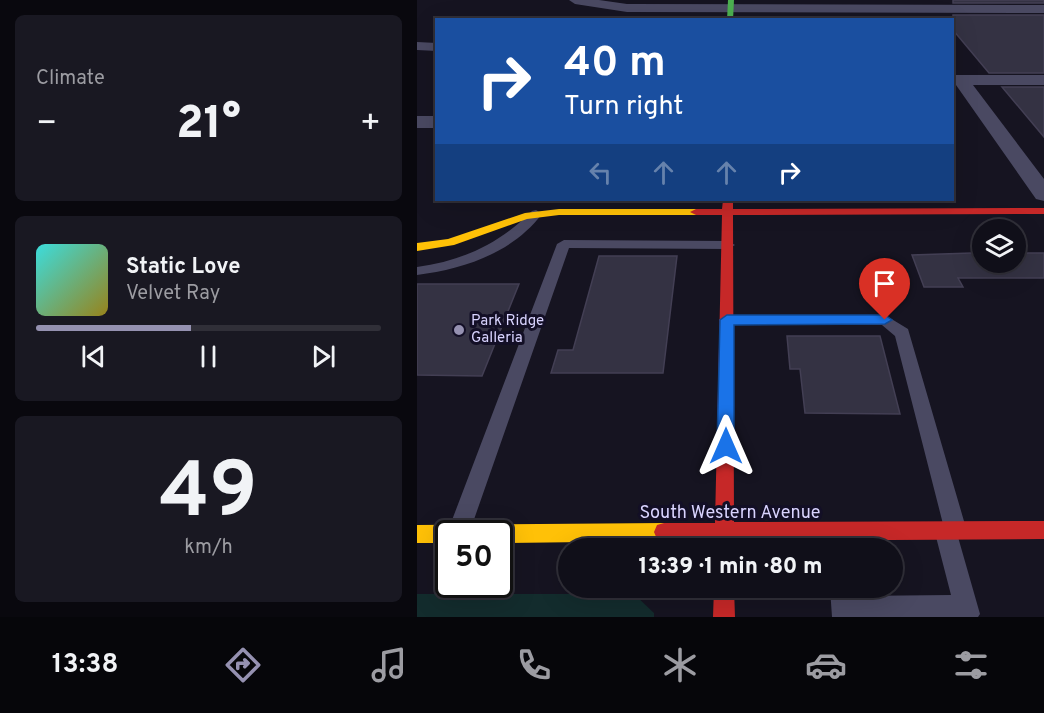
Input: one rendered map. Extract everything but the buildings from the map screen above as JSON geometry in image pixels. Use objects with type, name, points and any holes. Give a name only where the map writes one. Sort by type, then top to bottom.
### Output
[{"type":"street","points":[[575,0],[627,8],[730,10],[1044,9]]},
{"type":"street","points":[[417,46],[435,47]]},
{"type":"street","points":[[957,80],[1044,80]]},
{"type":"street","points":[[957,80],[1044,194]]},
{"type":"street","points":[[417,122],[435,122]]},
{"type":"street","points":[[725,538],[728,206]]},
{"type":"street","points":[[417,247],[450,242],[525,216],[559,212],[728,206],[1044,211]]},
{"type":"street","name":"South Western Avenue","points":[[861,538],[950,531],[1044,530]]},
{"type":"street","name":"South Western Avenue","points":[[513,533],[725,531],[811,538]]},
{"type":"street","name":"South Western Avenue","points":[[417,534],[435,534]]},
{"type":"street","points":[[724,598],[724,617]]},
{"type":"lane","points":[[417,271],[436,269],[478,255],[510,238],[536,214]]},
{"type":"lane","points":[[463,520],[564,244],[728,244]]},
{"type":"lane","points":[[727,320],[885,320],[902,333],[950,531],[967,612],[842,604]]},
{"type":"green space","points":[[417,594],[435,594],[435,598],[513,598],[513,594],[558,594],[558,598],[638,598],[654,613],[654,617],[417,617]]},
{"type":"traffic: fast","points":[[730,18],[731,0]]},
{"type":"traffic: slow","points":[[417,247],[450,242],[525,216],[559,212],[696,212]]},
{"type":"traffic: slow","points":[[417,534],[664,532]]},
{"type":"traffic: jam","points":[[724,538],[728,201]]},
{"type":"traffic: jam","points":[[696,212],[1044,211]]},
{"type":"traffic: jam","points":[[664,532],[1044,530]]},
{"type":"traffic: jam","points":[[724,598],[724,617]]},
{"type":"place","name":"Park Ridge Galleria","points":[[459,330]]},
{"type":"route","points":[[726,446],[727,320],[885,320]]}]
